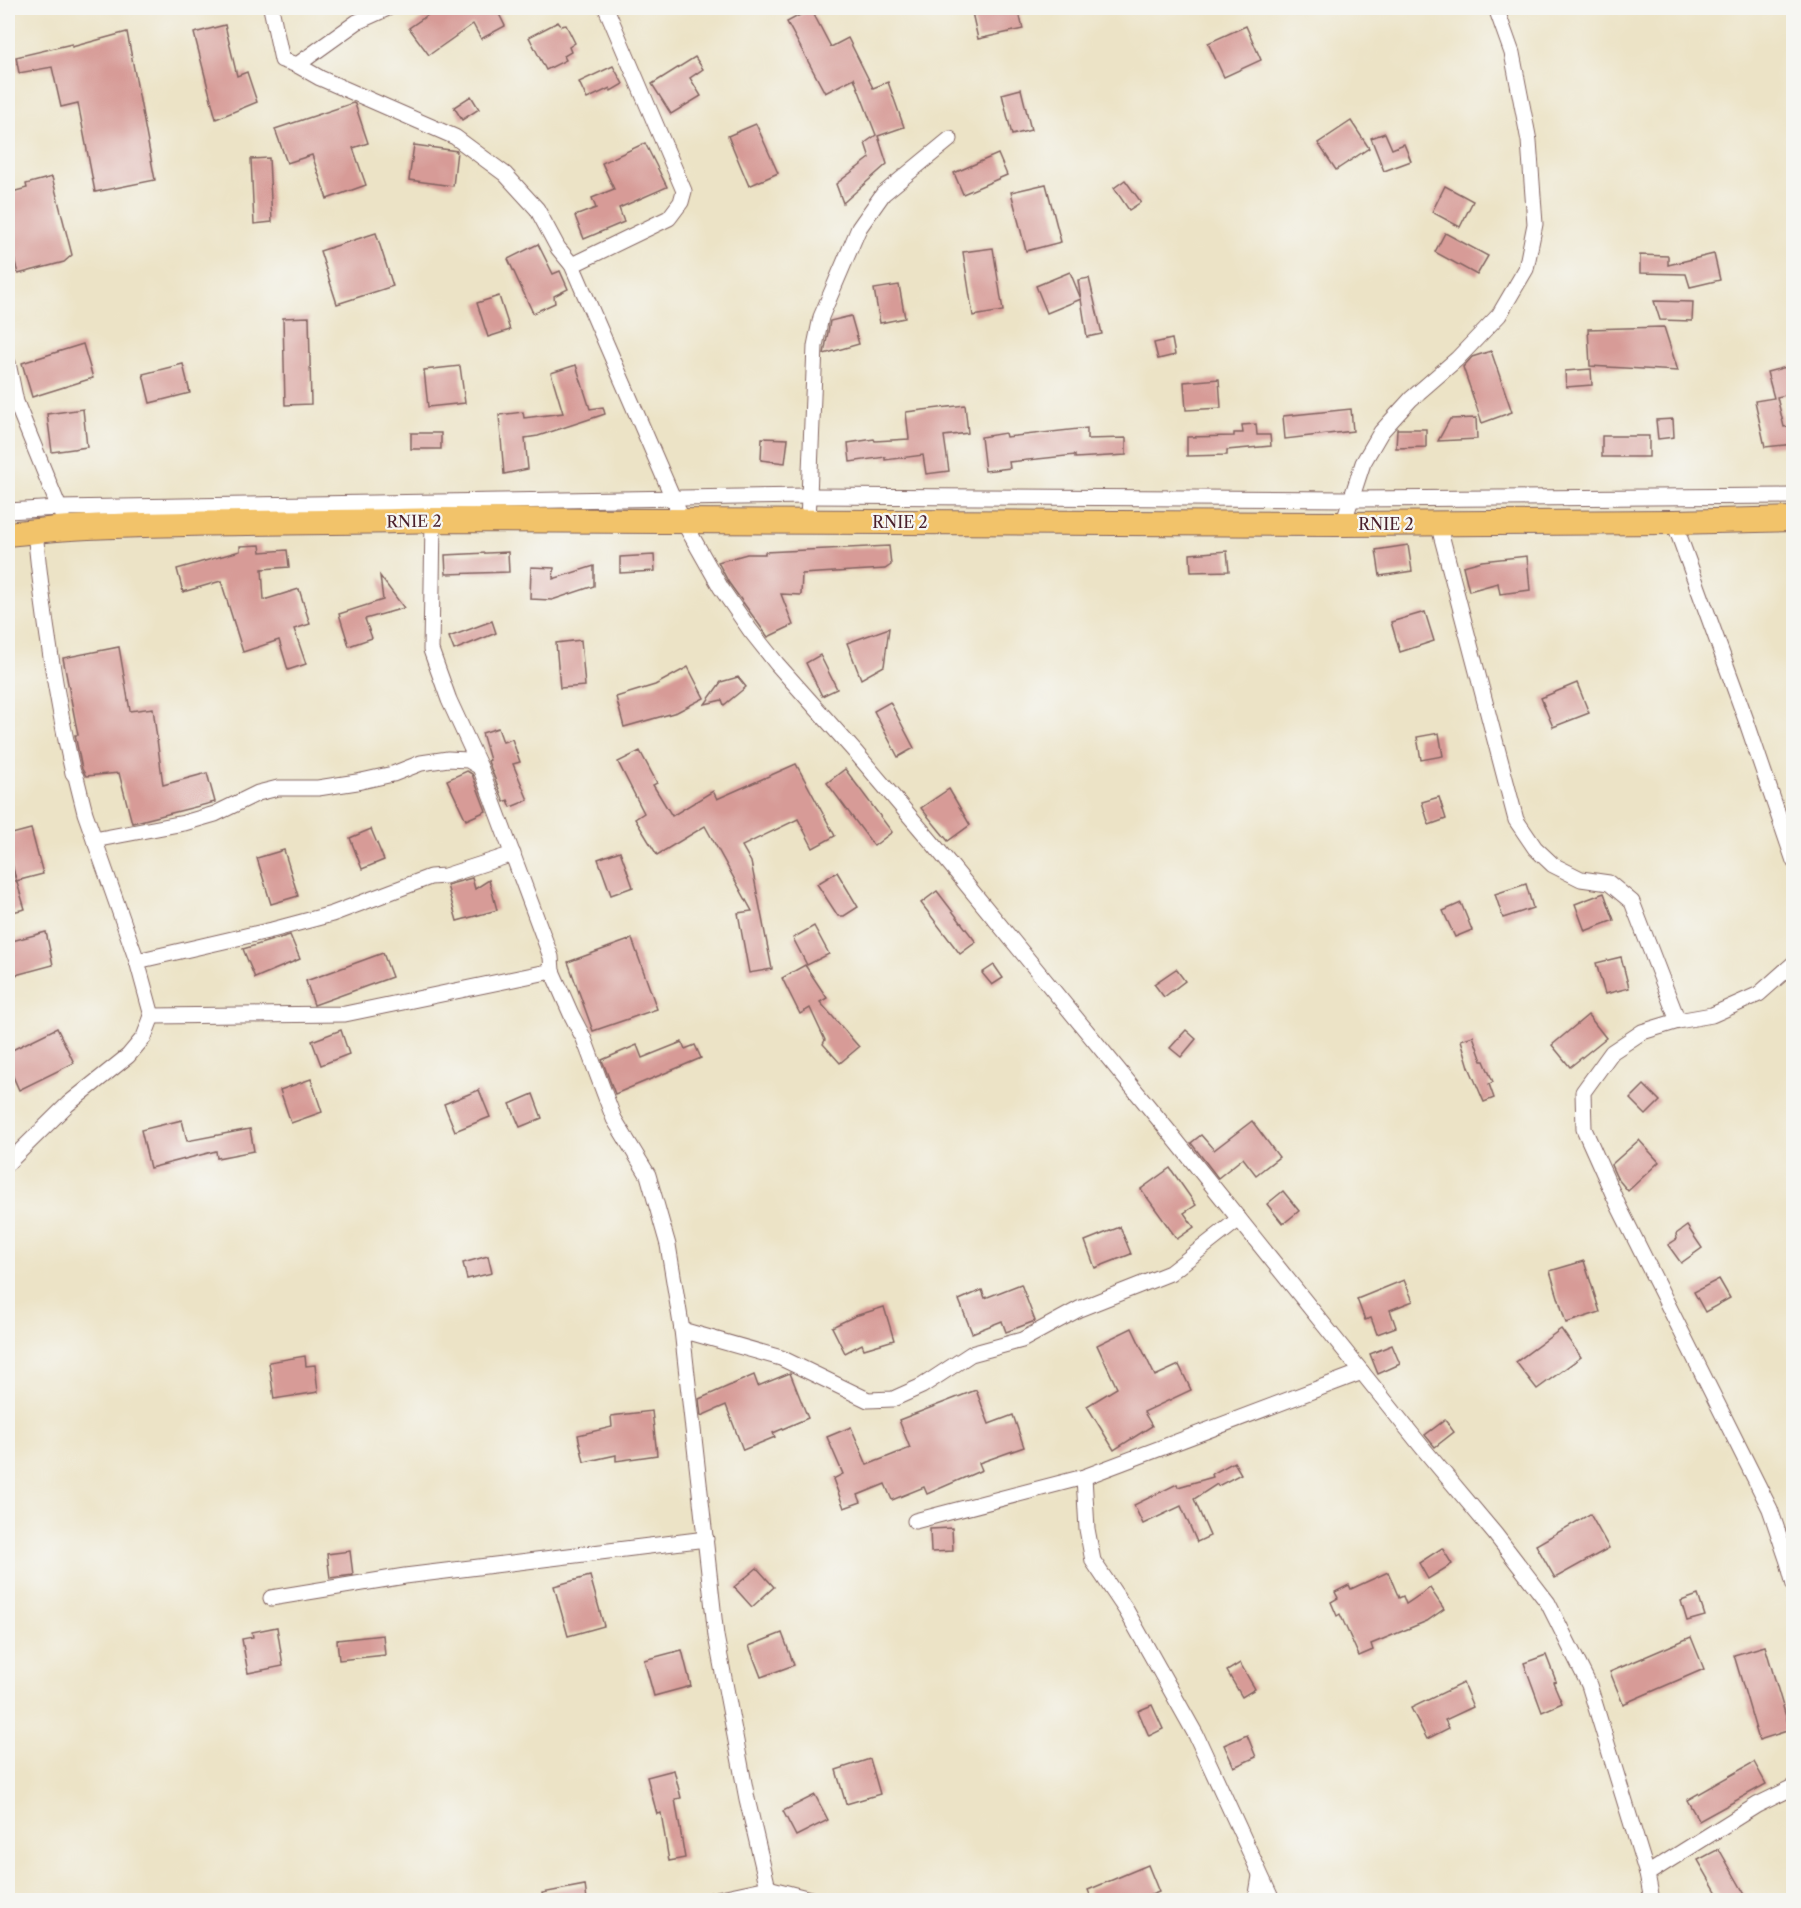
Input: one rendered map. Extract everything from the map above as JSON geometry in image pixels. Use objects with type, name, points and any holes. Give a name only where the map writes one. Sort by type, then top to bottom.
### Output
[{"type":"highway","name":"RNIE 2","points":[[8,534],[70,528],[433,520],[1342,524],[1794,519]]},
{"type":"street","points":[[271,8],[282,60],[455,136],[505,174],[537,209],[558,248],[572,266],[683,521],[721,588],[763,647],[935,846],[1495,1534],[1548,1603],[1589,1685],[1647,1874],[1652,1900]]},
{"type":"street","points":[[297,65],[357,22],[388,8]]},
{"type":"street","points":[[572,266],[669,218],[681,202],[684,191],[606,8]]},
{"type":"street","points":[[1342,524],[1363,463],[1381,432],[1499,315],[1526,269],[1535,224],[1529,141],[1512,53],[1496,8]]},
{"type":"street","points":[[808,522],[815,346],[821,317],[859,228],[883,194],[950,139]]},
{"type":"street","points":[[8,363],[16,402],[58,508],[70,528]]},
{"type":"street","points":[[8,511],[58,508],[809,496],[1351,499],[1794,496]]},
{"type":"street","points":[[433,520],[431,650],[448,700],[480,767],[513,854],[551,957],[552,970],[584,1039],[614,1119],[648,1175],[668,1245],[682,1329],[716,1636],[767,1894]]},
{"type":"street","points":[[1674,522],[1746,720],[1794,861]]},
{"type":"street","points":[[1438,523],[1516,820],[1535,848],[1553,865],[1581,879],[1609,883],[1632,902],[1678,1021]]},
{"type":"street","points":[[8,1163],[68,1104],[128,1056],[144,1037],[152,1016],[137,961],[73,773],[60,717],[42,607],[35,532]]},
{"type":"street","points":[[94,840],[184,823],[214,814],[258,793],[278,788],[318,788],[357,782],[448,759],[468,760],[480,767]]},
{"type":"street","points":[[137,961],[332,914],[430,878],[461,871],[513,854]]},
{"type":"street","points":[[1794,963],[1759,994],[1712,1016],[1678,1021],[1642,1032],[1612,1052],[1583,1092],[1584,1129],[1618,1205],[1770,1509],[1794,1585]]},
{"type":"street","points":[[152,1016],[345,1014],[552,970]]},
{"type":"street","points":[[682,1329],[781,1358],[868,1400],[893,1399],[922,1386],[971,1354],[1022,1340],[1079,1309],[1170,1273],[1239,1219]]},
{"type":"street","points":[[915,1521],[1084,1477],[1362,1372]]},
{"type":"street","points":[[1084,1477],[1087,1529],[1093,1561],[1126,1610],[1196,1735],[1272,1900]]},
{"type":"street","points":[[271,1598],[405,1576],[706,1539]]},
{"type":"street","points":[[1647,1874],[1757,1805],[1794,1787]]},
{"type":"street","points":[[1256,1900],[1260,1876]]},
{"type":"street","points":[[712,1900],[767,1894],[814,1900]]},
{"type":"building","points":[[438,8],[496,8],[505,26],[481,39],[473,24],[429,55],[409,28]]},
{"type":"building","points":[[971,8],[1018,8],[1023,29],[978,39]]},
{"type":"building","points":[[811,9],[831,47],[848,38],[873,88],[888,82],[904,127],[878,136],[887,164],[843,203],[836,184],[870,158],[865,143],[876,135],[854,78],[825,93],[787,22]]},
{"type":"building","points":[[558,22],[561,26],[566,25],[575,43],[569,47],[571,52],[564,56],[566,60],[546,70],[529,37]]},
{"type":"building","points":[[225,25],[237,76],[247,72],[257,102],[216,119],[194,33]]},
{"type":"building","points":[[1246,26],[1261,60],[1224,77],[1208,43]]},
{"type":"building","points":[[127,32],[155,180],[95,192],[78,103],[61,107],[52,67],[19,73],[16,57],[72,44],[72,47]]},
{"type":"building","points":[[695,57],[703,69],[690,78],[701,96],[671,114],[652,84]]},
{"type":"building","points":[[613,66],[623,84],[611,91],[610,88],[587,99],[579,82]]},
{"type":"building","points":[[1021,89],[1031,130],[1012,135],[1002,94]]},
{"type":"building","points":[[471,96],[479,109],[462,120],[454,107]]},
{"type":"building","points":[[353,103],[368,143],[353,148],[366,185],[327,199],[312,155],[287,163],[275,129]]},
{"type":"building","points":[[1351,121],[1369,148],[1336,170],[1318,143]]},
{"type":"building","points":[[756,124],[778,173],[749,186],[728,136]]},
{"type":"building","points":[[1385,133],[1392,149],[1404,144],[1411,161],[1384,171],[1371,138]]},
{"type":"building","points":[[645,143],[667,187],[619,208],[624,222],[584,239],[575,216],[596,208],[592,198],[614,189],[602,163]]},
{"type":"building","points":[[414,145],[457,151],[453,186],[409,180]]},
{"type":"building","points":[[998,154],[1007,175],[963,194],[954,173]]},
{"type":"building","points":[[269,158],[272,222],[254,224],[251,159]]},
{"type":"building","points":[[52,177],[72,255],[64,262],[18,274],[8,234],[8,193],[27,188],[26,184]]},
{"type":"building","points":[[1125,180],[1141,202],[1129,210],[1114,188]]},
{"type":"building","points":[[1046,184],[1061,242],[1026,251],[1011,192]]},
{"type":"building","points":[[1445,186],[1473,201],[1460,227],[1432,212]]},
{"type":"building","points":[[376,233],[393,286],[337,304],[320,251]]},
{"type":"building","points":[[1445,233],[1488,256],[1477,275],[1435,252]]},
{"type":"building","points":[[538,244],[553,274],[560,271],[568,289],[554,296],[555,303],[533,313],[508,259]]},
{"type":"building","points":[[993,248],[1003,311],[973,316],[963,252]]},
{"type":"building","points":[[1714,254],[1720,280],[1690,287],[1686,274],[1640,273],[1640,255],[1668,256],[1668,265]]},
{"type":"building","points":[[1070,272],[1081,299],[1047,313],[1036,286]]},
{"type":"building","points":[[1089,278],[1102,334],[1087,337],[1078,280]]},
{"type":"building","points":[[899,285],[905,318],[880,323],[874,289]]},
{"type":"building","points":[[499,296],[510,330],[488,337],[477,303]]},
{"type":"building","points":[[1654,301],[1693,302],[1692,321],[1660,320]]},
{"type":"building","points":[[851,316],[859,344],[824,354],[830,321]]},
{"type":"building","points":[[309,317],[311,404],[285,405],[283,318]]},
{"type":"building","points":[[1664,327],[1678,371],[1590,366],[1588,329]]},
{"type":"building","points":[[1172,339],[1175,355],[1158,359],[1154,343]]},
{"type":"building","points":[[83,344],[93,378],[32,397],[22,363]]},
{"type":"building","points":[[1491,351],[1512,412],[1482,423],[1463,367],[1472,357]]},
{"type":"building","points":[[183,364],[190,393],[150,403],[143,374]]},
{"type":"building","points":[[576,365],[590,409],[603,407],[605,414],[538,436],[525,438],[528,469],[504,474],[499,415],[523,412],[524,418],[563,413],[551,373]]},
{"type":"building","points":[[1794,365],[1794,393],[1777,397],[1784,427],[1794,426],[1794,444],[1765,447],[1755,401],[1774,398],[1767,372]]},
{"type":"building","points":[[460,366],[465,403],[428,407],[424,370]]},
{"type":"building","points":[[1591,369],[1592,385],[1566,387],[1565,371]]},
{"type":"building","points":[[1219,379],[1221,408],[1186,410],[1184,382]]},
{"type":"building","points":[[965,405],[968,433],[944,436],[949,471],[926,474],[923,455],[850,462],[848,443],[874,439],[875,441],[909,439],[906,412]]},
{"type":"building","points":[[83,409],[87,447],[52,452],[47,414]]},
{"type":"building","points":[[1351,409],[1353,431],[1285,439],[1283,416]]},
{"type":"building","points":[[1476,418],[1477,439],[1438,441],[1450,419]]},
{"type":"building","points":[[1673,419],[1674,437],[1658,439],[1656,420]]},
{"type":"building","points":[[1256,424],[1257,435],[1270,435],[1271,446],[1227,450],[1227,455],[1187,456],[1187,437],[1234,436],[1234,433],[1243,433],[1242,425]]},
{"type":"building","points":[[1087,428],[1087,439],[1126,438],[1126,455],[1075,458],[1075,455],[1009,462],[1010,468],[985,471],[981,437],[1005,433],[1006,437]]},
{"type":"building","points":[[1397,429],[1426,429],[1426,447],[1396,448]]},
{"type":"building","points":[[411,433],[441,433],[441,449],[411,449]]},
{"type":"building","points":[[1602,436],[1649,436],[1649,457],[1602,457]]},
{"type":"building","points":[[762,438],[788,439],[785,463],[761,460]]},
{"type":"building","points":[[260,545],[261,552],[287,550],[289,567],[262,569],[264,600],[299,589],[310,624],[294,629],[306,664],[288,670],[279,640],[243,652],[221,581],[183,592],[177,569],[240,551],[240,546]]},
{"type":"building","points":[[1408,545],[1412,571],[1380,576],[1376,550]]},
{"type":"building","points":[[889,546],[891,565],[885,569],[802,574],[801,595],[781,594],[793,625],[768,637],[729,583],[718,562],[747,554],[765,554],[765,552]]},
{"type":"building","points":[[1227,551],[1229,571],[1191,572],[1190,554]]},
{"type":"building","points":[[508,552],[509,572],[446,574],[445,555]]},
{"type":"building","points":[[654,555],[655,571],[620,573],[620,557]]},
{"type":"building","points":[[1527,556],[1530,590],[1500,594],[1498,583],[1469,591],[1463,566],[1482,561]]},
{"type":"building","points":[[594,566],[594,586],[552,600],[530,599],[531,567],[554,568],[553,579]]},
{"type":"building","points":[[380,576],[404,608],[365,619],[372,638],[349,646],[339,614],[383,600]]},
{"type":"building","points":[[1425,612],[1434,641],[1400,652],[1391,622]]},
{"type":"building","points":[[492,621],[496,633],[454,650],[449,637]]},
{"type":"building","points":[[889,628],[884,666],[861,679],[847,643]]},
{"type":"building","points":[[581,640],[585,686],[560,688],[556,643]]},
{"type":"building","points":[[119,647],[130,711],[153,708],[163,785],[207,773],[215,802],[132,823],[119,773],[86,776],[82,769],[75,735],[78,735],[63,658]]},
{"type":"building","points":[[820,655],[837,689],[822,696],[806,663]]},
{"type":"building","points":[[688,667],[704,698],[677,712],[624,727],[616,697],[655,685]]},
{"type":"building","points":[[738,677],[746,687],[724,705],[722,700],[705,704],[721,682]]},
{"type":"building","points":[[1577,683],[1589,713],[1553,727],[1541,698]]},
{"type":"building","points":[[890,702],[914,748],[898,757],[874,711]]},
{"type":"building","points":[[498,728],[503,742],[512,739],[520,762],[513,764],[528,800],[511,807],[508,800],[504,802],[488,761],[490,760],[482,733]]},
{"type":"building","points":[[1439,733],[1443,756],[1421,760],[1417,737]]},
{"type":"building","points":[[640,751],[657,783],[653,785],[672,816],[713,791],[717,799],[796,764],[835,836],[813,848],[798,819],[742,846],[751,862],[772,969],[749,973],[738,913],[752,911],[705,826],[657,855],[635,819],[644,813],[618,762]]},
{"type":"building","points":[[845,769],[892,832],[874,846],[827,783]]},
{"type":"building","points":[[467,771],[472,774],[486,811],[466,820],[447,780]]},
{"type":"building","points":[[949,789],[970,825],[948,841],[921,808]]},
{"type":"building","points":[[1439,797],[1446,819],[1429,825],[1422,802]]},
{"type":"building","points":[[31,829],[43,874],[16,881],[8,846],[8,835]]},
{"type":"building","points":[[371,829],[384,860],[362,869],[350,838]]},
{"type":"building","points":[[284,850],[298,896],[271,904],[257,858]]},
{"type":"building","points":[[620,851],[633,887],[611,895],[598,859]]},
{"type":"building","points":[[11,863],[25,909],[8,913],[8,864]]},
{"type":"building","points":[[837,872],[858,907],[844,916],[838,916],[817,884]]},
{"type":"building","points":[[472,878],[475,889],[489,880],[497,910],[457,921],[447,885]]},
{"type":"building","points":[[1526,884],[1533,908],[1503,918],[1495,894]]},
{"type":"building","points":[[937,891],[976,942],[960,954],[921,903]]},
{"type":"building","points":[[1604,893],[1614,920],[1585,931],[1575,904]]},
{"type":"building","points":[[1461,903],[1472,930],[1455,937],[1443,911]]},
{"type":"building","points":[[814,926],[829,954],[807,965],[793,938]]},
{"type":"building","points":[[46,932],[53,965],[8,977],[8,942]]},
{"type":"building","points":[[290,935],[300,959],[255,978],[243,949]]},
{"type":"building","points":[[632,939],[657,1009],[593,1031],[568,962]]},
{"type":"building","points":[[383,953],[392,977],[314,1005],[306,981]]},
{"type":"building","points":[[1621,957],[1629,988],[1605,994],[1596,963]]},
{"type":"building","points":[[805,965],[827,998],[820,1002],[859,1047],[840,1063],[823,1044],[825,1040],[810,1008],[800,1014],[782,978]]},
{"type":"building","points":[[994,965],[1003,978],[992,985],[982,973]]},
{"type":"building","points":[[1176,969],[1185,981],[1164,997],[1154,984]]},
{"type":"building","points":[[1588,1015],[1606,1038],[1570,1067],[1552,1045]]},
{"type":"building","points":[[57,1028],[74,1063],[19,1090],[8,1065],[8,1052]]},
{"type":"building","points":[[341,1030],[349,1054],[321,1065],[312,1041]]},
{"type":"building","points":[[1186,1030],[1196,1039],[1181,1057],[1170,1048]]},
{"type":"building","points":[[1473,1036],[1493,1082],[1489,1084],[1494,1098],[1484,1102],[1469,1067],[1461,1040]]},
{"type":"building","points":[[682,1042],[685,1049],[695,1045],[701,1058],[615,1094],[602,1060],[637,1045],[642,1058]]},
{"type":"building","points":[[311,1079],[322,1112],[291,1123],[280,1090]]},
{"type":"building","points":[[1644,1085],[1660,1101],[1646,1115],[1630,1099]]},
{"type":"building","points":[[479,1090],[490,1117],[455,1131],[444,1104]]},
{"type":"building","points":[[533,1094],[542,1118],[520,1127],[510,1104]]},
{"type":"building","points":[[182,1120],[187,1141],[250,1129],[254,1151],[217,1158],[216,1151],[150,1168],[141,1130]]},
{"type":"building","points":[[1252,1121],[1279,1157],[1256,1175],[1243,1158],[1218,1178],[1191,1143],[1201,1135],[1214,1150]]},
{"type":"building","points":[[1639,1140],[1659,1162],[1628,1191],[1617,1178],[1611,1165]]},
{"type":"building","points":[[1170,1168],[1196,1205],[1184,1213],[1194,1227],[1177,1239],[1141,1189]]},
{"type":"building","points":[[1283,1191],[1299,1211],[1283,1224],[1267,1204]]},
{"type":"building","points":[[1687,1226],[1702,1248],[1681,1263],[1668,1245],[1677,1239],[1676,1234]]},
{"type":"building","points":[[1120,1227],[1131,1254],[1095,1268],[1085,1241]]},
{"type":"building","points":[[488,1256],[492,1273],[467,1279],[463,1263]]},
{"type":"building","points":[[1584,1261],[1600,1312],[1566,1323],[1550,1271]]},
{"type":"building","points":[[1719,1279],[1730,1298],[1705,1312],[1694,1292]]},
{"type":"building","points":[[1404,1280],[1413,1301],[1390,1310],[1396,1327],[1377,1334],[1371,1318],[1365,1320],[1357,1299]]},
{"type":"building","points":[[1021,1284],[1035,1321],[1006,1332],[1002,1321],[972,1333],[959,1300],[982,1290],[985,1298]]},
{"type":"building","points":[[884,1307],[894,1340],[864,1349],[862,1344],[845,1353],[832,1327],[855,1316]]},
{"type":"building","points":[[1132,1328],[1155,1376],[1179,1365],[1191,1390],[1144,1412],[1152,1426],[1114,1450],[1087,1406],[1117,1388],[1097,1345]]},
{"type":"building","points":[[1561,1329],[1581,1357],[1537,1389],[1516,1362]]},
{"type":"building","points":[[1392,1345],[1400,1364],[1378,1374],[1370,1354]]},
{"type":"building","points":[[305,1356],[306,1366],[315,1365],[318,1392],[274,1399],[269,1362]]},
{"type":"building","points":[[790,1373],[808,1418],[773,1433],[775,1437],[743,1450],[726,1405],[701,1416],[699,1399],[754,1375],[758,1386]]},
{"type":"building","points":[[976,1390],[989,1424],[1013,1415],[1024,1447],[979,1463],[982,1470],[927,1494],[924,1487],[892,1500],[885,1484],[858,1495],[861,1502],[844,1508],[833,1479],[843,1474],[827,1437],[851,1427],[867,1465],[910,1448],[899,1420]]},
{"type":"building","points":[[652,1411],[657,1455],[616,1461],[616,1455],[584,1462],[578,1435],[612,1427],[611,1416]]},
{"type":"building","points":[[1445,1420],[1454,1432],[1435,1447],[1425,1435]]},
{"type":"building","points":[[1234,1462],[1241,1474],[1218,1486],[1217,1484],[1194,1499],[1210,1536],[1197,1542],[1181,1506],[1143,1524],[1134,1505],[1177,1484],[1178,1487],[1213,1477],[1212,1474]]},
{"type":"building","points":[[1590,1514],[1609,1548],[1555,1578],[1536,1545]]},
{"type":"building","points":[[952,1528],[953,1551],[931,1552],[930,1529]]},
{"type":"building","points":[[1442,1548],[1452,1564],[1428,1579],[1419,1563]]},
{"type":"building","points":[[350,1551],[353,1575],[330,1578],[327,1554]]},
{"type":"building","points":[[757,1568],[774,1587],[752,1607],[734,1587]]},
{"type":"building","points":[[1388,1572],[1399,1598],[1403,1596],[1406,1604],[1430,1588],[1444,1609],[1427,1621],[1371,1644],[1373,1650],[1359,1656],[1340,1614],[1337,1616],[1331,1602],[1338,1598],[1335,1592],[1349,1585],[1351,1589]]},
{"type":"building","points":[[590,1576],[604,1626],[568,1636],[554,1586]]},
{"type":"building","points":[[1698,1595],[1705,1616],[1687,1621],[1681,1601]]},
{"type":"building","points":[[277,1627],[283,1666],[248,1673],[242,1639],[253,1637],[252,1632]]},
{"type":"building","points":[[782,1633],[794,1665],[761,1677],[749,1646]]},
{"type":"building","points":[[383,1635],[385,1655],[339,1660],[337,1640]]},
{"type":"building","points":[[1691,1637],[1704,1669],[1623,1704],[1610,1672]]},
{"type":"building","points":[[1765,1646],[1790,1730],[1759,1740],[1734,1655]]},
{"type":"building","points":[[682,1650],[691,1686],[654,1696],[644,1660]]},
{"type":"building","points":[[1546,1655],[1556,1681],[1553,1682],[1562,1703],[1542,1712],[1524,1663]]},
{"type":"building","points":[[1240,1663],[1255,1689],[1242,1697],[1227,1671]]},
{"type":"building","points":[[1463,1683],[1473,1707],[1445,1720],[1449,1728],[1427,1739],[1411,1708]]},
{"type":"building","points":[[1152,1705],[1163,1729],[1149,1736],[1138,1711]]},
{"type":"building","points":[[1247,1735],[1256,1757],[1234,1767],[1224,1745]]},
{"type":"building","points":[[870,1759],[880,1794],[846,1804],[836,1770]]},
{"type":"building","points":[[1754,1762],[1766,1784],[1699,1821],[1687,1800]]},
{"type":"building","points":[[674,1770],[681,1798],[675,1799],[685,1858],[669,1861],[661,1813],[657,1814],[647,1777]]},
{"type":"building","points":[[815,1795],[828,1820],[796,1836],[783,1811]]},
{"type":"building","points":[[1719,1849],[1748,1900],[1721,1900],[1698,1860]]},
{"type":"building","points":[[1148,1865],[1159,1892],[1138,1900],[1092,1900],[1088,1890]]},
{"type":"building","points":[[585,1885],[587,1900],[543,1900],[542,1893]]}]
